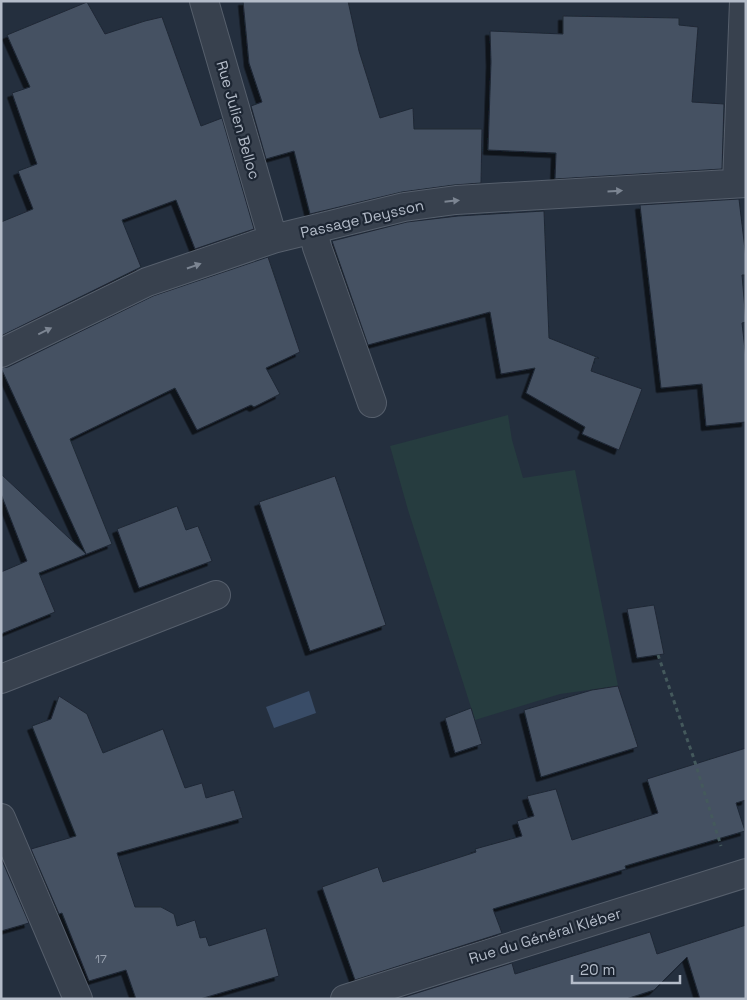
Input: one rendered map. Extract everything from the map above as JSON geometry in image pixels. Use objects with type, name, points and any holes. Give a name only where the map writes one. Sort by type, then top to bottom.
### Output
[{"type":"street","name":"Rue Julien Belloc","points":[[204,1],[273,239]]},
{"type":"street","points":[[741,183],[744,1]]},
{"type":"street","name":"Passage Deysson","points":[[1,353],[148,282],[273,239],[404,207],[456,200],[741,183]]},
{"type":"street","points":[[313,230],[317,247],[372,403]]},
{"type":"street","points":[[1,678],[216,595]]},
{"type":"street","points":[[1,818],[78,999]]},
{"type":"street","name":"Rue du Général Kléber","points":[[345,999],[738,876]]},
{"type":"path","points":[[658,655],[694,759],[738,876]]},
{"type":"green space","points":[[508,415],[512,440],[523,478],[575,470],[618,686],[560,694],[475,720],[408,510],[390,446]]},
{"type":"water","points":[[309,691],[316,713],[274,728],[266,707]]},
{"type":"building","points":[[243,1],[348,1],[359,51],[380,118],[413,108],[414,129],[482,129],[481,183],[402,192],[310,214],[294,151],[266,159],[251,106],[262,102],[249,63]]},
{"type":"building","points":[[87,2],[105,34],[162,17],[201,126],[222,118],[254,229],[195,249],[176,200],[122,220],[141,267],[1,336],[1,222],[33,209],[18,171],[37,164],[12,93],[30,87],[7,35]]},
{"type":"building","points":[[563,16],[679,18],[679,25],[698,27],[692,102],[724,104],[722,169],[555,179],[556,153],[488,150],[491,62],[490,31],[563,34]]},
{"type":"building","points":[[739,199],[746,258],[746,275],[742,275],[746,322],[742,323],[746,359],[746,422],[706,426],[702,384],[661,388],[640,205]]},
{"type":"building","points":[[544,211],[549,338],[599,358],[595,358],[591,371],[642,389],[619,450],[582,434],[585,427],[526,393],[535,368],[501,374],[490,312],[368,345],[332,241],[407,222],[458,216]]},
{"type":"building","points":[[268,257],[300,352],[266,368],[280,394],[254,407],[251,405],[197,430],[175,388],[70,439],[112,544],[39,573],[55,612],[1,634],[1,572],[27,561],[1,494],[1,474],[86,554],[1,368],[8,367],[153,296]]},
{"type":"building","points":[[335,476],[386,625],[310,651],[259,502]]},
{"type":"building","points":[[177,506],[186,530],[198,526],[212,561],[139,588],[117,529]]},
{"type":"building","points":[[654,605],[664,654],[637,658],[627,609]]},
{"type":"building","points":[[618,686],[638,747],[541,777],[524,710],[592,690]]},
{"type":"building","points":[[59,696],[87,714],[103,753],[163,729],[185,788],[202,783],[206,798],[234,790],[243,818],[117,853],[135,907],[161,907],[174,914],[177,926],[195,920],[200,938],[206,937],[209,946],[266,928],[279,976],[200,999],[136,999],[126,970],[89,981],[62,913],[59,914],[31,849],[76,836],[32,726],[51,719]]},
{"type":"building","points":[[471,708],[482,744],[455,753],[445,718]]},
{"type":"building","points":[[746,748],[746,800],[736,803],[745,831],[625,866],[626,869],[493,909],[502,933],[355,980],[322,887],[378,867],[383,882],[476,852],[475,849],[522,836],[517,821],[534,816],[527,796],[556,789],[572,840],[658,813],[647,779]]},
{"type":"building","points":[[1,858],[29,923],[1,931]]},
{"type":"building","points":[[746,925],[746,999],[700,999],[687,957],[654,990],[626,999],[398,999],[512,963],[515,974],[650,932],[657,954]]}]
